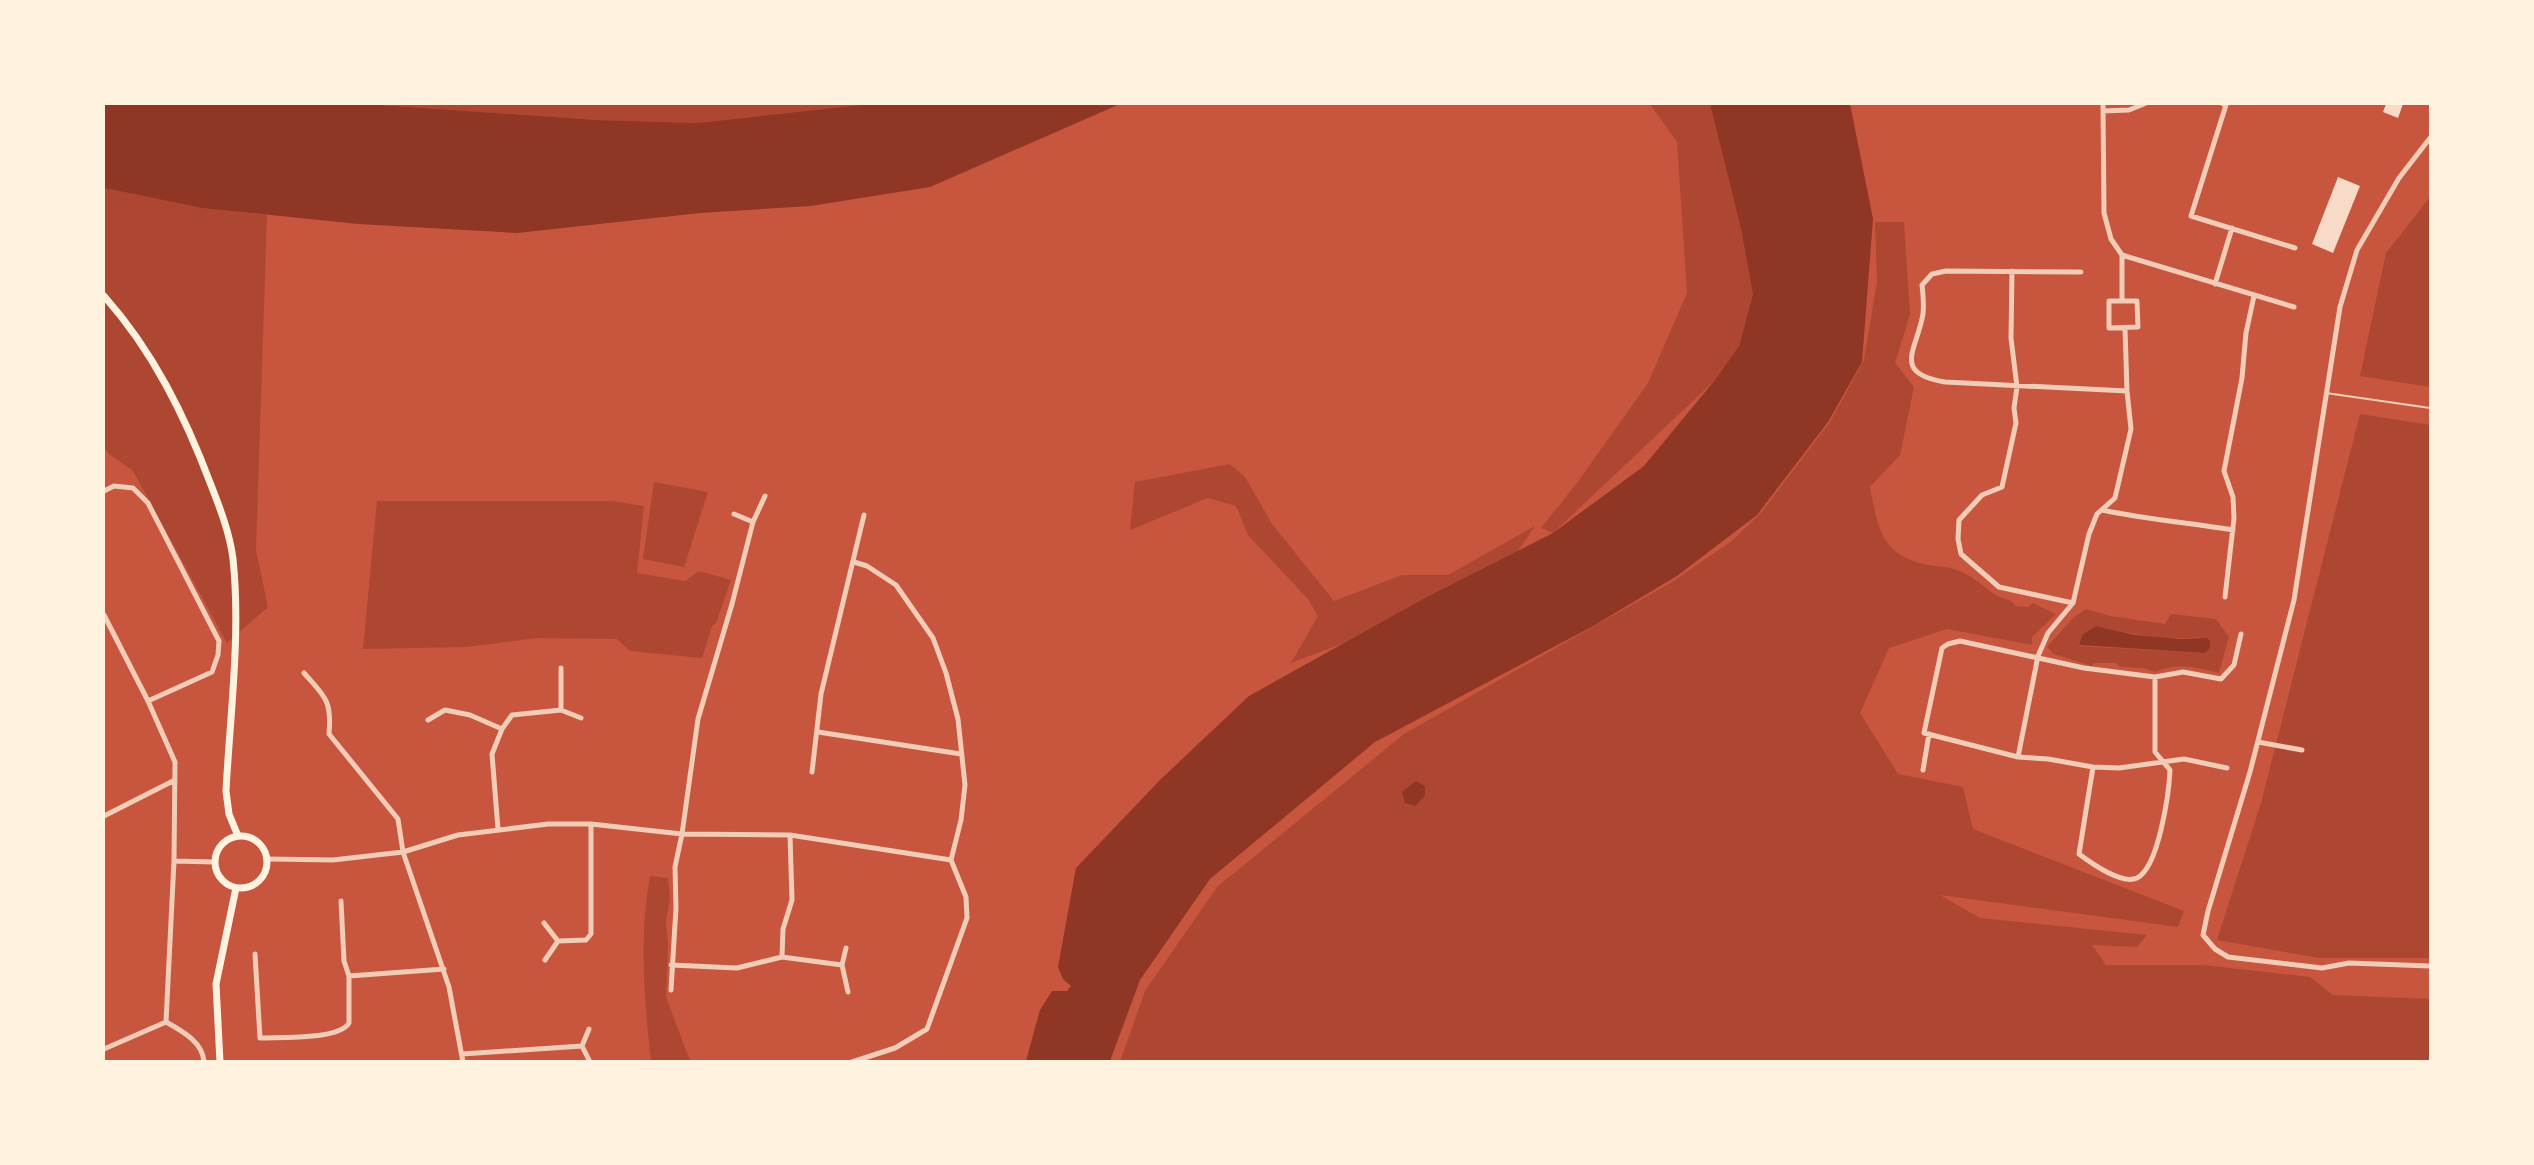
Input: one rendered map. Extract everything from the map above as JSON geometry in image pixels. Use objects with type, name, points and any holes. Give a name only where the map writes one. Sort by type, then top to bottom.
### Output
[{"type":"main road","points":[[104,296],[154,362],[174,397],[206,470],[231,548],[235,582],[235,631],[226,791],[229,814],[238,836]]},
{"type":"main road","points":[[238,836],[247,836],[258,841],[265,849],[268,859],[267,870],[258,882],[248,888],[236,888],[225,883],[219,876],[215,862],[217,851],[223,843],[238,836]]},
{"type":"main road","points":[[220,1062],[216,984],[236,888]]},
{"type":"street","points":[[2103,104],[2104,213],[2111,239],[2122,255],[2122,300]]},
{"type":"street","points":[[2103,111],[2128,110],[2144,104]]},
{"type":"street","points":[[2223,104],[2226,105],[2191,216],[2295,248]]},
{"type":"street","points":[[2430,138],[2399,178],[2357,250],[2340,308],[2294,600],[2258,742],[2203,935],[2215,949],[2228,957],[2322,968],[2349,963],[2430,966]]},
{"type":"street","points":[[2215,284],[2232,228]]},
{"type":"street","points":[[2122,255],[2294,307]]},
{"type":"street","points":[[2081,272],[1946,271],[1932,274],[1922,285],[1923,313],[1911,360],[1917,373],[1927,379],[2017,387],[2127,391]]},
{"type":"street","points":[[2012,271],[2011,338],[2017,387],[2014,408],[2016,423],[2002,487],[1982,495],[1959,520],[1958,539],[1961,554],[1999,587],[2073,603]]},
{"type":"street","points":[[2225,597],[2233,530],[2233,497],[2224,471],[2242,378],[2246,333],[2254,296]]},
{"type":"street","points":[[2109,301],[2137,301],[2138,327],[2125,328],[2109,327],[2109,301]]},
{"type":"street","points":[[2018,757],[2038,656],[2048,633],[2073,603],[2089,534],[2097,514],[2115,498],[2131,429],[2125,328]]},
{"type":"street","points":[[104,491],[114,486],[133,488],[148,503],[219,641],[218,655],[212,672],[148,701]]},
{"type":"street","points":[[671,990],[676,908],[674,876],[699,719],[753,522],[765,496]]},
{"type":"street","points":[[2102,510],[2153,520],[2168,519],[2233,530]]},
{"type":"street","points":[[734,514],[753,522]]},
{"type":"street","points":[[812,772],[821,694],[864,515]]},
{"type":"street","points":[[852,1062],[895,1048],[927,1029],[967,918],[966,897],[951,860],[961,820],[965,785],[952,694],[933,638],[896,585],[867,566],[854,562]]},
{"type":"street","points":[[104,615],[148,701],[175,762],[173,781],[174,861],[166,1022]]},
{"type":"street","points":[[2227,768],[2184,759],[2119,768],[2093,767],[2048,759],[2018,757],[1924,733],[1942,648],[1948,644],[1960,641],[2038,656],[2084,668],[2155,677],[2183,672],[2221,679],[2234,665],[2241,634]]},
{"type":"street","points":[[561,669],[561,710]]},
{"type":"street","points":[[304,673],[328,701],[331,716],[329,734],[398,819],[403,852],[444,969],[463,1062]]},
{"type":"street","points":[[2093,767],[2079,854],[2116,876],[2130,879],[2144,872],[2158,845],[2169,789],[2170,770],[2155,752],[2155,677]]},
{"type":"street","points":[[428,720],[446,710],[470,715],[502,729]]},
{"type":"street","points":[[498,829],[492,754],[502,729],[512,715],[561,710],[581,718]]},
{"type":"street","points":[[818,732],[961,754]]},
{"type":"street","points":[[1923,770],[1929,734]]},
{"type":"street","points":[[2258,742],[2302,750]]},
{"type":"street","points":[[104,816],[173,781]]},
{"type":"street","points":[[268,859],[333,860],[403,852],[458,835],[498,829],[548,824],[591,824],[682,834],[790,835],[951,860]]},
{"type":"street","points":[[558,941],[586,940],[591,934],[591,824]]},
{"type":"street","points":[[782,957],[783,929],[792,900],[790,835]]},
{"type":"street","points":[[174,861],[215,862]]},
{"type":"street","points":[[255,954],[260,1038],[331,1034],[346,1029],[350,1023],[349,976],[344,961],[341,901]]},
{"type":"street","points":[[544,923],[558,941]]},
{"type":"street","points":[[545,960],[558,941]]},
{"type":"street","points":[[846,948],[842,965],[848,992]]},
{"type":"street","points":[[671,965],[737,968],[782,957],[842,965]]},
{"type":"street","points":[[349,976],[444,969]]},
{"type":"street","points":[[104,1049],[166,1022]]},
{"type":"street","points":[[166,1022],[189,1035],[204,1054],[204,1062]]},
{"type":"street","points":[[589,1029],[582,1046],[590,1062]]},
{"type":"street","points":[[462,1054],[582,1046]]},
{"type":"lane","points":[[2326,393],[2430,408]]},
{"type":"shaded area","points":[[104,104],[367,104],[597,120],[697,123],[870,104],[1120,104],[930,187],[811,206],[700,213],[517,233],[358,224],[202,208],[104,188]]},
{"type":"shaded area","points":[[367,104],[870,104],[697,123],[597,120]]},
{"type":"shaded area","points":[[1650,104],[1710,104],[1741,229],[1753,294],[1739,346],[1715,380],[1553,533],[1541,528],[1577,483],[1648,383],[1687,293],[1677,142]]},
{"type":"shaded area","points":[[1710,104],[1850,104],[1873,219],[1862,362],[1828,422],[1757,515],[1677,576],[1595,625],[1375,742],[1210,879],[1140,980],[1110,1061],[1026,1061],[1040,1010],[1052,991],[1067,991],[1071,986],[1063,979],[1058,967],[1076,868],[1160,780],[1249,696],[1425,598],[1553,533],[1644,466],[1715,380],[1739,346],[1753,294],[1741,229]]},
{"type":"shaded area","points":[[104,188],[202,208],[267,215],[256,550],[268,607],[227,643],[133,471],[104,448]]},
{"type":"shaded area","points":[[2430,197],[2430,387],[2360,376],[2386,253]]},
{"type":"shaded area","points":[[1875,222],[1904,222],[1910,315],[1895,363],[1914,387],[1900,455],[1870,487],[1875,513],[1883,536],[1898,553],[1909,559],[1959,571],[1998,596],[2010,600],[2016,606],[2028,607],[2033,603],[2056,614],[2032,637],[2032,645],[1947,629],[1889,648],[1860,713],[1898,774],[1963,787],[1973,829],[2184,911],[2178,927],[1940,895],[1980,918],[2147,935],[2137,947],[2092,945],[2106,965],[2203,965],[2310,977],[2333,995],[2430,999],[2430,1062],[1120,1062],[1145,991],[1217,887],[1404,734],[1672,582],[1733,540],[1761,513],[1830,422],[1864,360],[1877,282]]},
{"type":"shaded area","points":[[2360,414],[2430,425],[2430,958],[2319,958],[2217,940],[2261,803]]},
{"type":"shaded area","points":[[1230,464],[1245,477],[1272,524],[1334,601],[1402,575],[1448,575],[1535,526],[1518,551],[1378,630],[1291,663],[1318,616],[1308,599],[1248,535],[1236,506],[1208,498],[1130,530],[1135,482]]},
{"type":"shaded area","points":[[654,482],[708,492],[684,567],[643,559]]},
{"type":"shaded area","points":[[377,501],[612,501],[644,506],[637,573],[685,581],[699,571],[731,580],[702,658],[630,651],[617,639],[537,638],[467,647],[363,649]]},
{"type":"shaded area","points":[[2086,609],[2110,616],[2165,624],[2171,614],[2216,619],[2229,637],[2219,673],[2187,667],[2171,667],[2155,672],[2144,668],[2121,667],[2115,663],[2094,663],[2092,666],[2054,654],[2047,647],[2074,617]],"holes":[[[2097,626],[2160,637],[2199,637],[2210,648],[2205,653],[2079,646],[2083,634]]]},
{"type":"shaded area","points":[[2096,626],[2135,635],[2180,639],[2207,638],[2210,641],[2210,648],[2205,653],[2079,645],[2083,634]]},
{"type":"shaded area","points":[[1416,781],[1425,786],[1425,796],[1415,806],[1405,803],[1402,792]]},
{"type":"shaded area","points":[[650,876],[668,878],[670,899],[666,921],[668,946],[666,997],[690,1061],[651,1061],[644,969],[645,922]]},
{"type":"building","points":[[2386,104],[2403,104],[2398,118],[2383,112]]},
{"type":"building","points":[[2338,177],[2360,186],[2333,253],[2312,244]]}]
